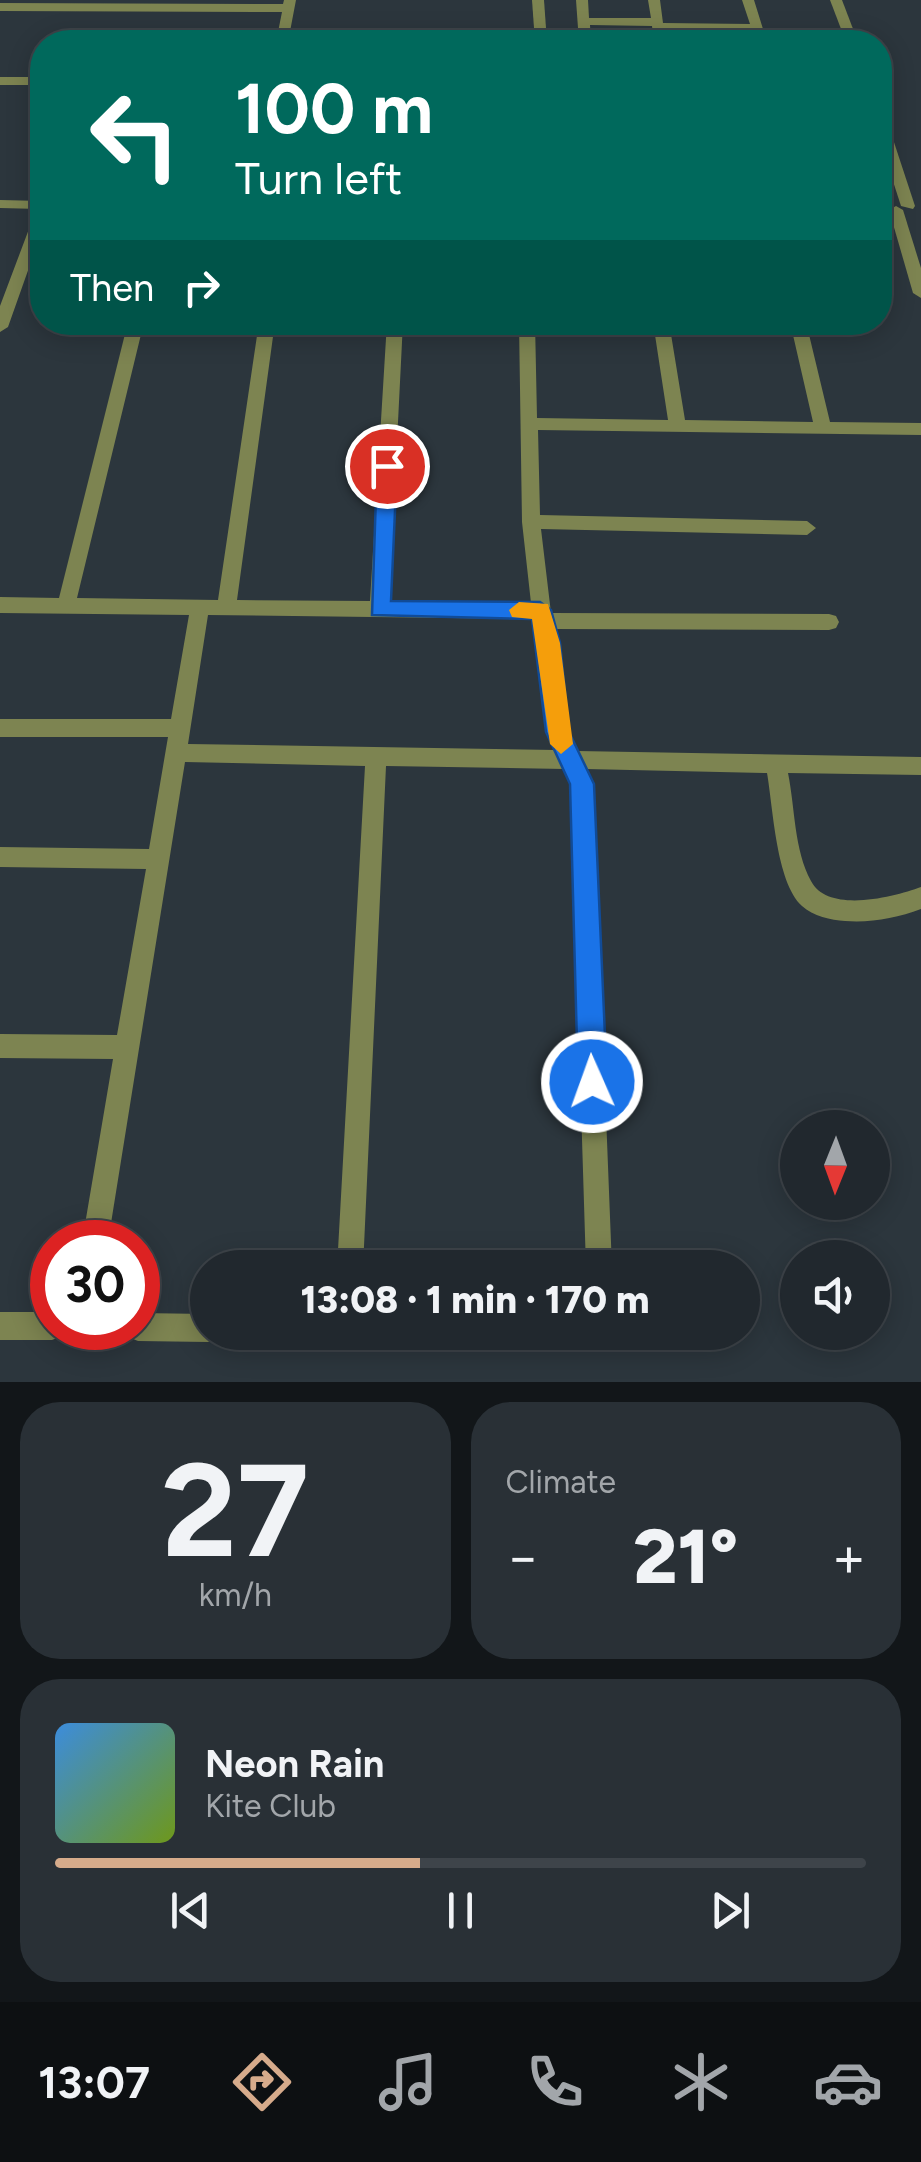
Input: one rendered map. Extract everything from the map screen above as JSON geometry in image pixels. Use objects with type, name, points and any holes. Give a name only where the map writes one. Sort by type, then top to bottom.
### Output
[{"type":"street","points":[[538,0],[539,30]]},
{"type":"street","points":[[582,0],[584,30]]},
{"type":"street","points":[[654,0],[658,30]]},
{"type":"street","points":[[584,21],[757,28],[748,0]]},
{"type":"street","points":[[836,0],[847,30]]},
{"type":"street","points":[[0,7],[289,4],[284,30]]},
{"type":"street","points":[[0,81],[30,82]]},
{"type":"street","points":[[892,171],[921,292]]},
{"type":"street","points":[[0,204],[30,204]]},
{"type":"street","points":[[0,328],[30,246]]},
{"type":"street","points":[[66,606],[133,335]]},
{"type":"street","points":[[226,609],[265,335]]},
{"type":"street","points":[[380,609],[394,335]]},
{"type":"street","points":[[527,335],[532,424],[531,522],[541,616],[549,643],[558,732],[582,784],[599,1250]]},
{"type":"street","points":[[664,335],[677,425]]},
{"type":"street","points":[[801,335],[824,428]]},
{"type":"street","points":[[532,424],[921,428]]},
{"type":"street","points":[[531,522],[806,528]]},
{"type":"street","points":[[0,605],[380,609],[829,622]]},
{"type":"street","points":[[97,1220],[200,608]]},
{"type":"street","points":[[0,728],[180,728]]},
{"type":"street","points":[[176,753],[921,766]]},
{"type":"street","points":[[351,1250],[376,756]]},
{"type":"street","points":[[776,764],[802,889],[818,904],[849,912],[900,907],[921,898]]},
{"type":"street","points":[[0,856],[156,859]]},
{"type":"street","points":[[0,1046],[124,1046]]},
{"type":"street","points":[[0,1326],[30,1326]]},
{"type":"street","points":[[160,1327],[190,1328]]},
{"type":"slow traffic","points":[[519,610],[540,610],[549,643],[561,744]]},
{"type":"route","points":[[387,466],[380,609],[540,610],[549,643],[558,732],[582,784],[592,1082]]}]
